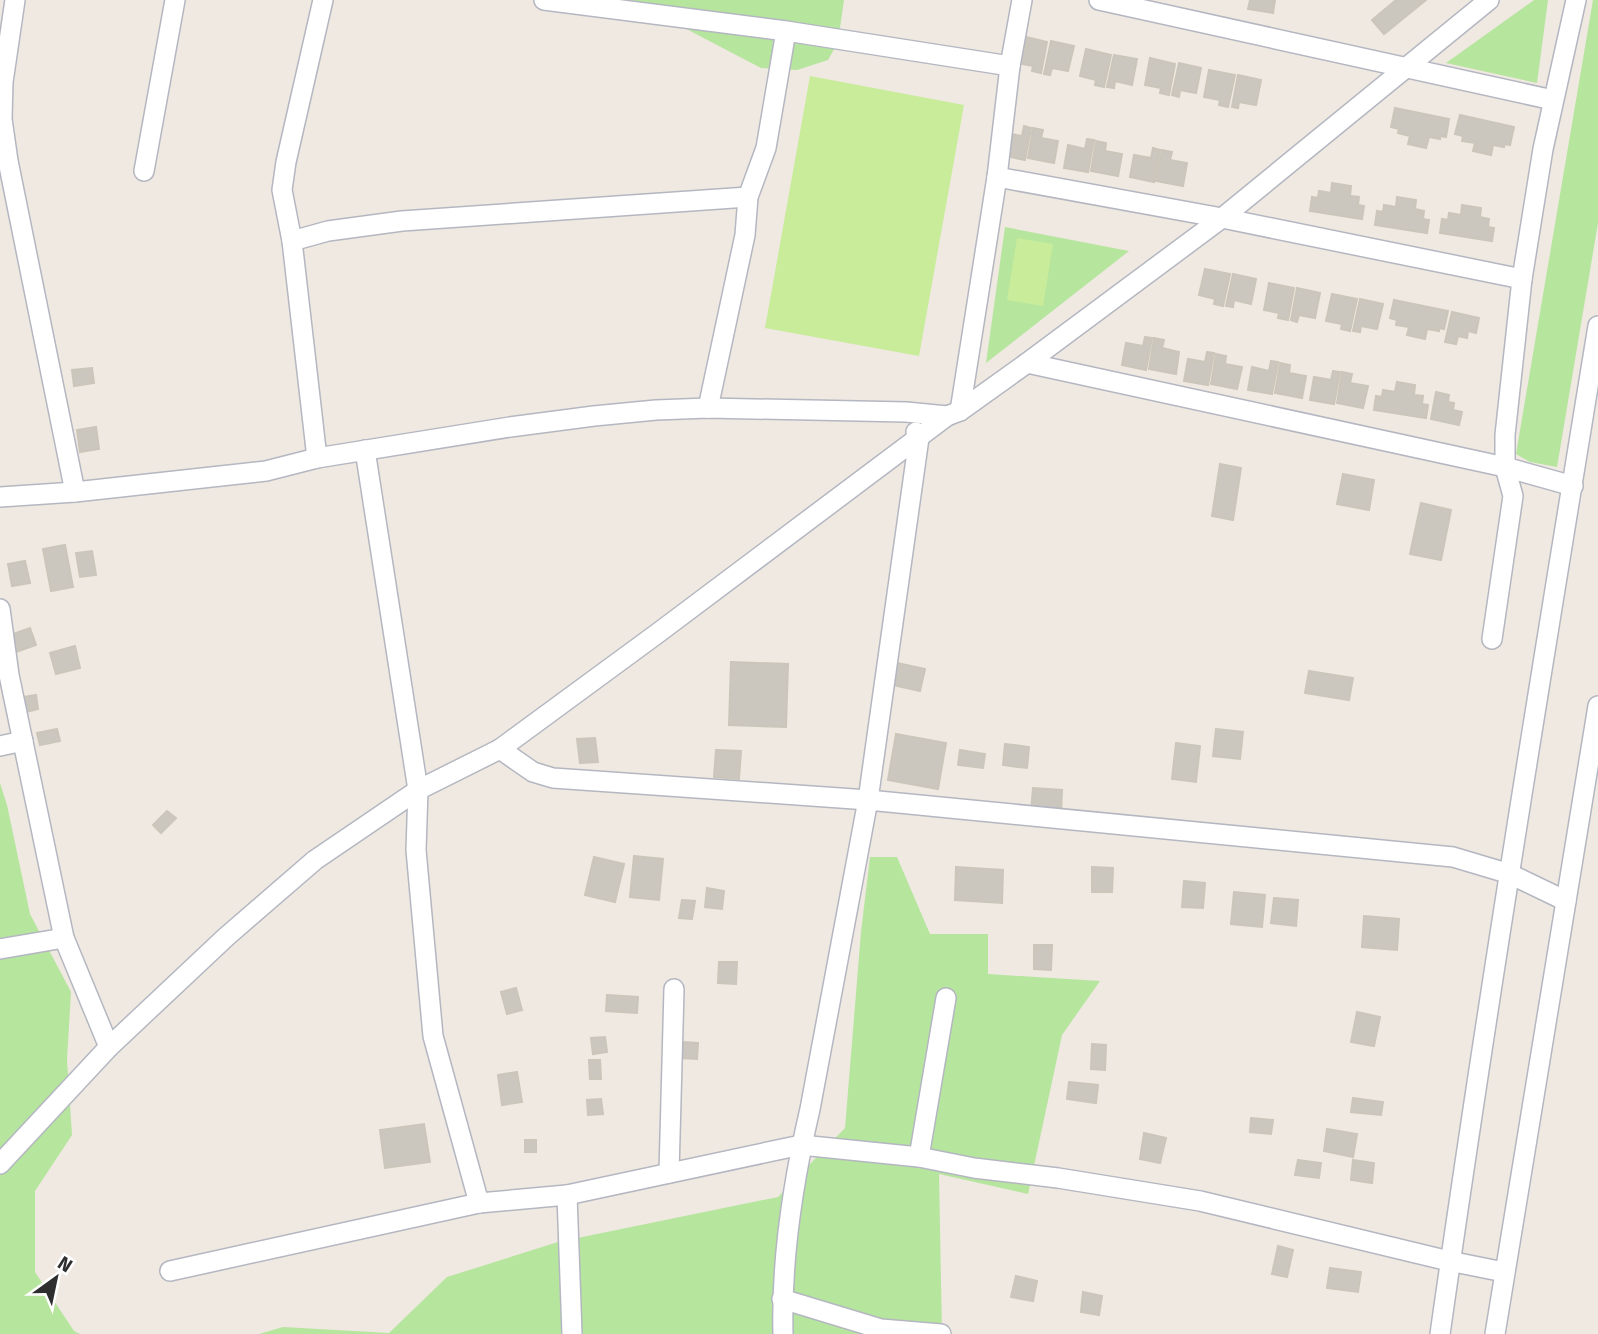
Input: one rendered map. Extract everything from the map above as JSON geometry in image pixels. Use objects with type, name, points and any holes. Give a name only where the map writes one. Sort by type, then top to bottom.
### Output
[{"type":"street","points":[[15,0],[3,82],[2,119],[8,161],[75,492]]},
{"type":"street","points":[[144,171],[175,0]]},
{"type":"street","points":[[317,458],[292,241],[282,190],[285,162],[323,0]]},
{"type":"street","points":[[544,0],[786,31],[1010,66]]},
{"type":"street","points":[[954,414],[997,177],[1010,66],[1022,0]]},
{"type":"street","points":[[1099,0],[1553,100]]},
{"type":"street","points":[[0,1164],[109,1047],[226,937],[315,860],[418,790],[500,749],[919,438],[1027,363],[1222,218],[1489,0]]},
{"type":"street","points":[[1492,639],[1513,496],[1505,467],[1505,435],[1522,279],[1553,100],[1576,0]]},
{"type":"street","points":[[708,408],[745,235],[748,197],[766,148],[786,31]]},
{"type":"street","points":[[997,177],[1222,218],[1522,279]]},
{"type":"street","points":[[292,241],[328,231],[402,221],[748,197]]},
{"type":"street","points":[[1440,1334],[1449,1261],[1598,326]]},
{"type":"street","points":[[1027,363],[1505,467],[1573,486]]},
{"type":"street","points":[[0,497],[75,492],[266,471],[317,458],[510,427],[656,410],[708,408],[954,414]]},
{"type":"street","points":[[783,1334],[782,1299],[789,1227],[868,800],[919,438],[906,412]]},
{"type":"street","points":[[365,450],[418,790],[416,850],[433,1035],[479,1203]]},
{"type":"street","points":[[0,609],[9,675],[64,938],[109,1047]]},
{"type":"street","points":[[1495,1334],[1598,706]]},
{"type":"street","points":[[0,746],[23,741]]},
{"type":"street","points":[[500,749],[533,772],[553,778],[868,800],[1453,857],[1510,874],[1566,901]]},
{"type":"street","points":[[0,949],[64,938]]},
{"type":"street","points":[[669,1173],[674,989]]},
{"type":"street","points":[[919,1157],[946,998]]},
{"type":"street","points":[[170,1271],[479,1203],[567,1195],[802,1146],[919,1157],[974,1168],[1058,1178],[1200,1201],[1504,1272]]},
{"type":"street","points":[[567,1195],[572,1334]]},
{"type":"street","points":[[782,1299],[881,1329],[941,1334]]},
{"type":"green space","points":[[631,0],[844,0],[838,42],[828,60],[797,70],[761,68]]},
{"type":"green space","points":[[1534,0],[1548,0],[1537,83],[1446,63]]},
{"type":"green space","points":[[1593,0],[1598,0],[1598,223],[1557,467],[1530,462],[1516,454]]},
{"type":"green space","points":[[810,76],[964,105],[919,356],[765,328]]},
{"type":"green space","points":[[1005,227],[1129,251],[986,363]]},
{"type":"green space","points":[[1017,238],[1053,244],[1043,306],[1007,300]]},
{"type":"green space","points":[[0,783],[30,914],[71,992],[67,1060],[72,1135],[35,1191],[35,1272],[74,1331],[80,1334],[0,1334]]},
{"type":"green space","points":[[870,857],[897,857],[930,934],[988,934],[988,974],[1100,981],[1062,1035],[1028,1194],[939,1174],[942,1334],[259,1334],[283,1327],[389,1333],[447,1277],[558,1242],[778,1197],[845,1128]]},
{"type":"building","points":[[1250,0],[1275,0],[1273,13],[1248,9]]},
{"type":"building","points":[[1396,0],[1426,0],[1384,34],[1372,20]]},
{"type":"building","points":[[1022,36],[1047,42],[1041,73],[1032,71],[1033,66],[1017,63]]},
{"type":"building","points":[[1051,41],[1074,46],[1068,71],[1052,68],[1050,75],[1044,74]]},
{"type":"building","points":[[1086,49],[1111,55],[1104,87],[1095,85],[1096,80],[1080,76]]},
{"type":"building","points":[[1114,55],[1137,59],[1132,85],[1115,81],[1114,88],[1107,87]]},
{"type":"building","points":[[1150,58],[1175,64],[1169,95],[1160,93],[1161,88],[1145,85]]},
{"type":"building","points":[[1179,63],[1201,68],[1196,93],[1180,90],[1179,97],[1172,95]]},
{"type":"building","points":[[1209,70],[1235,75],[1228,107],[1219,105],[1220,100],[1204,97]]},
{"type":"building","points":[[1238,75],[1261,80],[1256,105],[1239,102],[1238,108],[1232,107]]},
{"type":"building","points":[[1395,108],[1449,119],[1446,137],[1429,137],[1426,148],[1408,144],[1410,136],[1398,133],[1399,129],[1391,127]]},
{"type":"building","points":[[1460,115],[1514,127],[1510,145],[1493,145],[1491,155],[1473,151],[1475,143],[1462,141],[1463,136],[1455,134]]},
{"type":"building","points":[[1024,126],[1031,128],[1025,160],[1001,155],[1005,133],[1022,136]]},
{"type":"building","points":[[1033,128],[1043,130],[1041,138],[1058,141],[1054,163],[1028,158]]},
{"type":"building","points":[[1087,139],[1094,140],[1088,172],[1064,168],[1068,145],[1085,149]]},
{"type":"building","points":[[1096,141],[1106,143],[1105,151],[1122,154],[1118,176],[1091,171]]},
{"type":"building","points":[[1153,148],[1160,150],[1154,182],[1130,177],[1134,155],[1151,158]]},
{"type":"building","points":[[1162,150],[1172,152],[1170,160],[1187,163],[1183,186],[1156,181]]},
{"type":"building","points":[[1332,183],[1351,186],[1350,196],[1359,197],[1358,205],[1364,206],[1362,219],[1310,211],[1312,197],[1318,198],[1319,191],[1331,193]]},
{"type":"building","points":[[1397,197],[1416,200],[1415,209],[1424,211],[1423,219],[1429,220],[1427,233],[1375,225],[1377,211],[1383,212],[1384,205],[1396,207]]},
{"type":"building","points":[[1462,205],[1481,208],[1480,217],[1489,219],[1488,227],[1494,228],[1492,241],[1440,233],[1442,219],[1448,220],[1449,213],[1461,215]]},
{"type":"building","points":[[1205,269],[1230,274],[1223,306],[1214,304],[1215,299],[1199,295]]},
{"type":"building","points":[[1233,274],[1256,279],[1251,304],[1234,300],[1233,307],[1226,306]]},
{"type":"building","points":[[1269,283],[1294,288],[1288,320],[1278,318],[1279,313],[1264,310]]},
{"type":"building","points":[[1297,288],[1320,293],[1315,318],[1299,315],[1297,322],[1291,320]]},
{"type":"building","points":[[1332,294],[1357,299],[1350,331],[1341,329],[1342,324],[1326,321]]},
{"type":"building","points":[[1360,299],[1383,304],[1377,329],[1361,326],[1360,332],[1353,331]]},
{"type":"building","points":[[1394,300],[1448,311],[1444,329],[1427,329],[1425,339],[1407,335],[1409,327],[1396,325],[1397,320],[1390,318]]},
{"type":"building","points":[[1452,312],[1479,318],[1476,333],[1468,331],[1467,338],[1458,336],[1456,344],[1445,342]]},
{"type":"building","points":[[1145,337],[1152,338],[1146,370],[1122,365],[1126,343],[1143,346]]},
{"type":"building","points":[[1154,338],[1164,340],[1162,348],[1179,352],[1176,374],[1149,369]]},
{"type":"building","points":[[1207,352],[1214,353],[1208,385],[1184,381],[1188,359],[1205,362]]},
{"type":"building","points":[[1216,354],[1226,356],[1225,364],[1242,367],[1237,389],[1211,384]]},
{"type":"building","points":[[1271,361],[1278,362],[1272,394],[1248,390],[1252,367],[1269,371]]},
{"type":"building","points":[[1280,363],[1290,365],[1289,373],[1306,376],[1302,398],[1275,393]]},
{"type":"building","points":[[92,368],[94,383],[74,386],[72,370]]},
{"type":"building","points":[[1333,371],[1340,372],[1334,404],[1310,400],[1314,377],[1331,380]]},
{"type":"building","points":[[1342,372],[1352,374],[1350,383],[1368,386],[1363,408],[1337,403]]},
{"type":"building","points":[[1397,382],[1415,385],[1414,395],[1423,396],[1422,404],[1428,405],[1426,418],[1374,410],[1376,396],[1382,397],[1383,390],[1395,392]]},
{"type":"building","points":[[1436,392],[1449,395],[1448,402],[1454,403],[1453,410],[1462,412],[1459,425],[1431,419]]},
{"type":"building","points":[[96,427],[99,449],[80,452],[77,430]]},
{"type":"building","points":[[1220,464],[1241,468],[1233,520],[1212,516]]},
{"type":"building","points":[[1343,474],[1374,480],[1369,510],[1337,504]]},
{"type":"building","points":[[1421,503],[1451,510],[1441,560],[1410,554]]},
{"type":"building","points":[[65,545],[73,587],[51,591],[43,549]]},
{"type":"building","points":[[92,551],[96,575],[80,577],[76,553]]},
{"type":"building","points":[[25,561],[30,583],[12,586],[8,564]]},
{"type":"building","points":[[30,628],[36,645],[16,652],[10,635]]},
{"type":"building","points":[[75,646],[80,668],[56,674],[50,653]]},
{"type":"building","points":[[731,662],[788,664],[786,727],[729,725]]},
{"type":"building","points":[[897,663],[925,669],[920,691],[893,685]]},
{"type":"building","points":[[1309,671],[1353,678],[1349,700],[1305,693]]},
{"type":"building","points":[[36,695],[38,709],[26,712],[23,697]]},
{"type":"building","points":[[57,729],[60,741],[40,745],[37,733]]},
{"type":"building","points":[[1216,729],[1243,732],[1240,759],[1213,756]]},
{"type":"building","points":[[896,734],[946,743],[938,789],[888,780]]},
{"type":"building","points":[[595,738],[598,762],[580,763],[577,739]]},
{"type":"building","points":[[1176,743],[1200,746],[1196,782],[1172,779]]},
{"type":"building","points":[[1005,744],[1029,747],[1027,768],[1003,765]]},
{"type":"building","points":[[716,750],[741,751],[739,779],[714,777]]},
{"type":"building","points":[[960,750],[985,754],[983,768],[958,765]]},
{"type":"building","points":[[1033,788],[1062,790],[1061,812],[1031,811]]},
{"type":"building","points":[[167,811],[176,818],[161,833],[153,825]]},
{"type":"building","points":[[634,856],[663,859],[659,900],[630,897]]},
{"type":"building","points":[[594,857],[624,864],[615,902],[585,895]]},
{"type":"building","points":[[956,867],[1003,870],[1002,903],[955,900]]},
{"type":"building","points":[[1092,867],[1113,868],[1112,892],[1092,892]]},
{"type":"building","points":[[1184,881],[1205,883],[1203,908],[1182,907]]},
{"type":"building","points":[[707,888],[724,891],[722,909],[705,907]]},
{"type":"building","points":[[1234,892],[1265,895],[1262,927],[1231,924]]},
{"type":"building","points":[[1274,898],[1298,900],[1296,926],[1271,923]]},
{"type":"building","points":[[682,900],[695,901],[692,919],[679,918]]},
{"type":"building","points":[[1364,916],[1399,919],[1397,950],[1362,947]]},
{"type":"building","points":[[1034,945],[1052,945],[1051,970],[1034,969]]},
{"type":"building","points":[[719,962],[737,962],[736,984],[718,983]]},
{"type":"building","points":[[516,988],[522,1010],[507,1014],[501,992]]},
{"type":"building","points":[[607,995],[638,997],[637,1013],[606,1011]]},
{"type":"building","points":[[1357,1012],[1380,1017],[1374,1046],[1351,1042]]},
{"type":"building","points":[[605,1037],[607,1052],[593,1054],[591,1038]]},
{"type":"building","points":[[682,1042],[698,1043],[697,1059],[680,1058]]},
{"type":"building","points":[[1092,1044],[1106,1045],[1105,1070],[1091,1069]]},
{"type":"building","points":[[589,1060],[600,1060],[601,1079],[590,1079]]},
{"type":"building","points":[[517,1072],[522,1102],[502,1105],[498,1075]]},
{"type":"building","points":[[1069,1082],[1098,1085],[1096,1103],[1067,1099]]},
{"type":"building","points":[[1353,1098],[1383,1102],[1381,1115],[1351,1112]]},
{"type":"building","points":[[601,1099],[603,1114],[588,1115],[587,1100]]},
{"type":"building","points":[[1251,1118],[1273,1120],[1271,1134],[1250,1132]]},
{"type":"building","points":[[424,1124],[430,1162],[385,1168],[380,1130]]},
{"type":"building","points":[[1327,1129],[1357,1134],[1353,1157],[1324,1151]]},
{"type":"building","points":[[1144,1133],[1166,1138],[1160,1163],[1140,1159]]},
{"type":"building","points":[[525,1140],[536,1140],[536,1152],[525,1152]]},
{"type":"building","points":[[1298,1160],[1321,1163],[1319,1178],[1295,1175]]},
{"type":"building","points":[[1353,1160],[1374,1163],[1372,1183],[1351,1180]]},
{"type":"building","points":[[1278,1246],[1293,1250],[1287,1277],[1272,1274]]},
{"type":"building","points":[[1330,1268],[1361,1272],[1358,1292],[1327,1288]]},
{"type":"building","points":[[1016,1276],[1037,1281],[1033,1301],[1011,1297]]},
{"type":"building","points":[[1083,1292],[1102,1296],[1099,1315],[1081,1312]]}]
